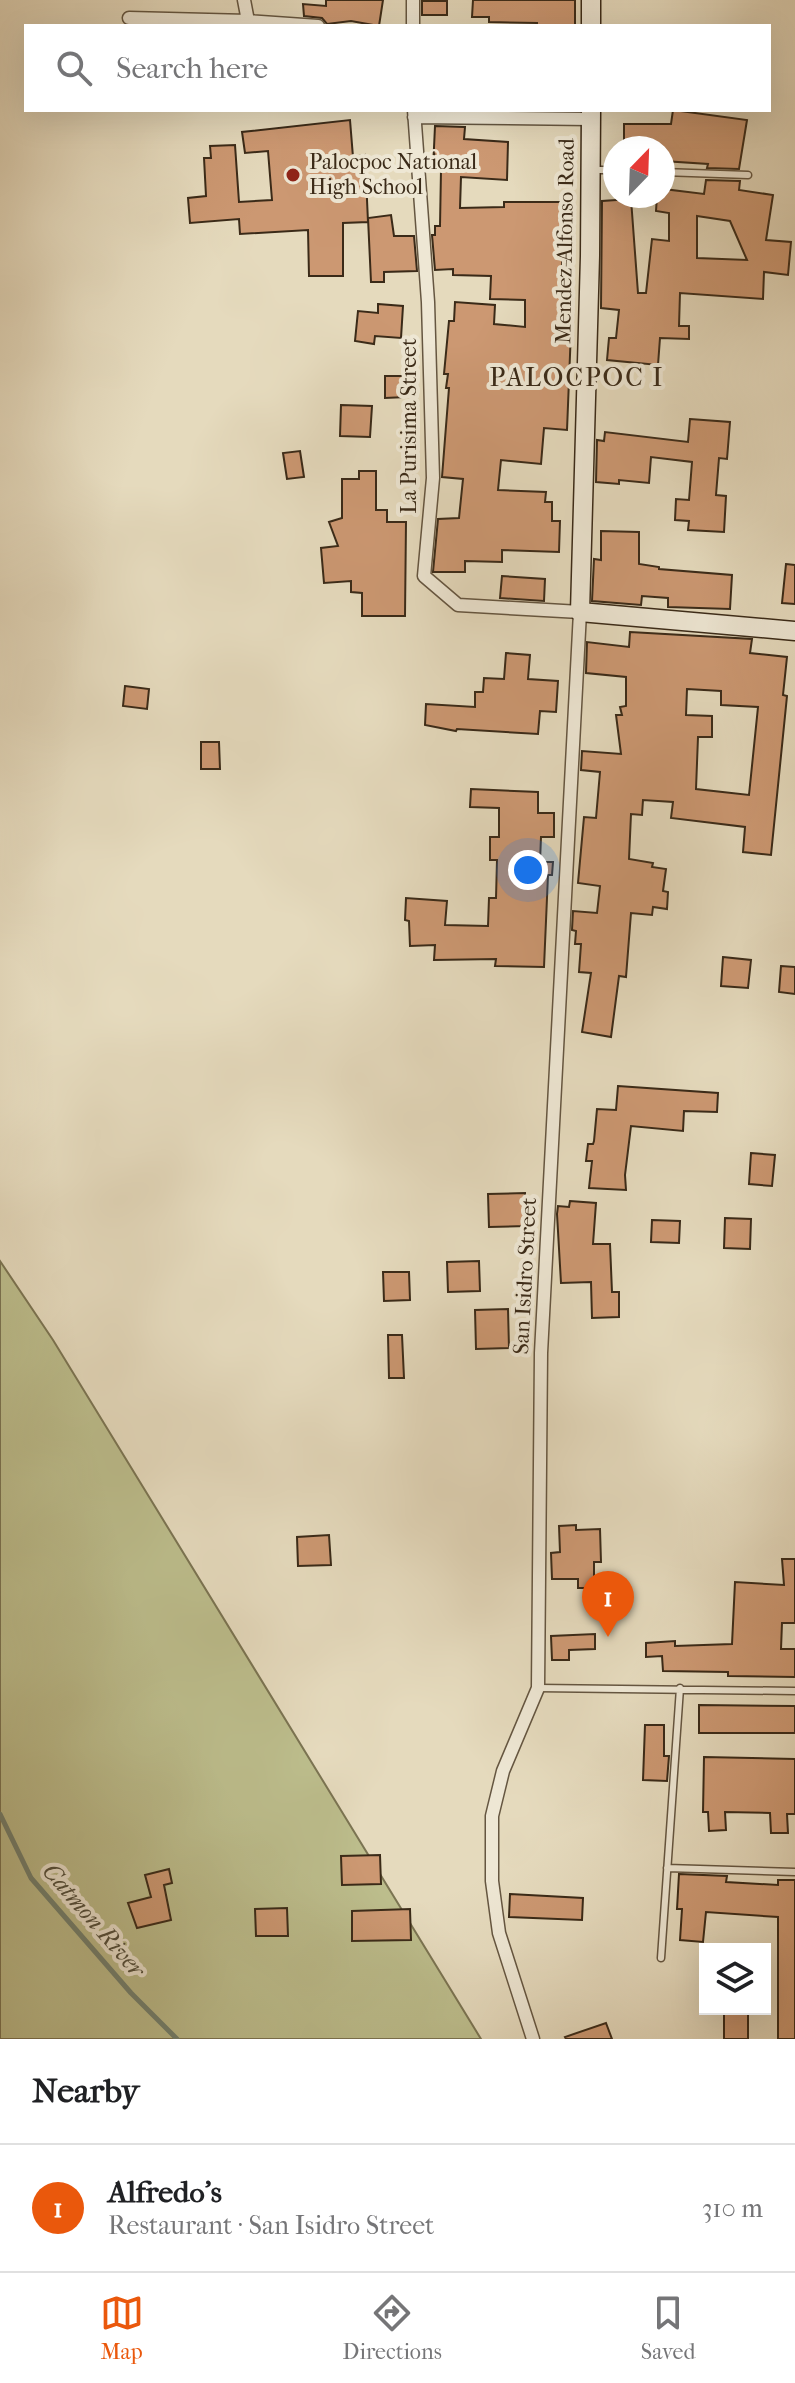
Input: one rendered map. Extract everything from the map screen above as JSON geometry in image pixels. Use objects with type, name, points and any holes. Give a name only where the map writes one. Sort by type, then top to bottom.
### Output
[{"type":"main road","points":[[591,0],[591,24]]},
{"type":"main road","name":"Mendez-Alfonso Road","points":[[580,612],[591,114]]},
{"type":"main road","points":[[580,612],[795,631]]},
{"type":"street","points":[[244,0],[248,21]]},
{"type":"street","points":[[413,0],[413,24]]},
{"type":"street","points":[[129,18],[290,24]]},
{"type":"street","points":[[414,113],[591,114]]},
{"type":"street","name":"La Purisima Street","points":[[414,113],[428,302],[433,478],[424,576],[458,605],[580,612]]},
{"type":"street","name":"San Isidro Street","points":[[533,2039],[499,1933],[492,1881],[492,1816],[503,1771],[538,1688],[541,1353],[580,612]]},
{"type":"lane","points":[[591,170],[603,170]]},
{"type":"lane","points":[[675,172],[748,175]]},
{"type":"lane","points":[[538,1688],[795,1691]]},
{"type":"lane","points":[[661,1958],[680,1688]]},
{"type":"lane","points":[[667,1868],[795,1872]]},
{"type":"green space","points":[[0,1261],[53,1340],[481,2039],[0,2039]]},
{"type":"building","points":[[326,0],[383,0],[379,24],[351,21],[327,24],[322,18],[304,16],[303,4],[326,6]]},
{"type":"building","points":[[473,0],[575,0],[575,24],[489,22],[489,17],[472,17]]},
{"type":"building","points":[[422,1],[447,1],[447,15],[422,15]]},
{"type":"building","points":[[673,112],[747,120],[739,169],[707,168],[708,164],[675,162],[675,136],[624,136],[624,124],[671,124]]},
{"type":"building","points":[[350,120],[353,157],[365,155],[368,222],[343,223],[343,276],[309,276],[308,230],[240,234],[239,219],[190,223],[188,198],[206,196],[204,158],[211,158],[210,146],[235,145],[239,202],[272,200],[268,151],[245,153],[242,132]]},
{"type":"building","points":[[435,126],[465,127],[464,139],[508,142],[507,180],[461,177],[460,208],[504,207],[504,202],[573,202],[573,251],[563,251],[561,279],[573,280],[567,430],[544,428],[541,464],[501,460],[498,490],[546,492],[545,502],[552,502],[552,521],[560,521],[559,552],[502,550],[502,562],[465,561],[465,572],[433,572],[438,519],[459,518],[463,479],[442,477],[449,388],[446,388],[448,374],[444,374],[449,321],[454,321],[455,302],[495,305],[494,324],[525,327],[525,300],[490,299],[491,276],[453,275],[453,269],[435,270],[432,235],[435,235],[435,226],[440,226],[441,170],[433,169]]},
{"type":"building","points":[[706,180],[740,181],[739,190],[773,195],[766,240],[791,242],[788,275],[764,272],[763,299],[680,293],[679,326],[689,326],[689,339],[660,338],[658,365],[607,360],[609,338],[616,338],[619,310],[601,308],[602,201],[603,208],[632,208],[638,293],[646,293],[652,239],[669,241],[669,213],[656,211],[656,208],[675,208],[675,190],[704,194]],"holes":[[[697,216],[730,221],[747,260],[697,258]]]},
{"type":"building","points":[[391,215],[394,236],[414,236],[417,271],[384,272],[384,282],[371,282],[368,218]]},
{"type":"building","points":[[378,304],[403,306],[401,338],[375,336],[374,344],[355,341],[358,311],[378,313]]},
{"type":"building","points":[[385,376],[405,376],[406,397],[385,398]]},
{"type":"building","points":[[341,405],[372,406],[370,437],[340,436]]},
{"type":"building","points":[[690,419],[730,422],[727,459],[719,458],[716,495],[726,496],[724,532],[688,530],[689,521],[675,520],[676,499],[689,500],[692,462],[651,457],[649,483],[619,480],[619,484],[596,482],[597,440],[604,441],[605,432],[688,442]]},
{"type":"building","points":[[300,451],[304,477],[287,479],[283,453]]},
{"type":"building","points":[[359,471],[376,471],[376,510],[387,510],[387,522],[406,522],[405,616],[362,616],[362,593],[351,592],[351,581],[324,583],[321,548],[338,546],[329,522],[342,518],[342,479],[359,479]]},
{"type":"building","points":[[601,531],[639,532],[639,564],[659,569],[732,575],[730,609],[668,607],[668,598],[642,596],[641,605],[592,601],[594,559],[601,560]]},
{"type":"building","points":[[786,564],[795,565],[795,604],[782,603]]},
{"type":"building","points":[[502,576],[545,579],[544,601],[500,598]]},
{"type":"building","points":[[630,632],[752,639],[750,653],[787,657],[783,695],[787,696],[771,855],[743,852],[745,827],[671,818],[673,802],[643,800],[642,815],[631,814],[629,859],[653,863],[652,867],[666,869],[663,891],[668,892],[667,909],[653,907],[652,915],[631,913],[626,977],[619,976],[611,1037],[582,1032],[591,973],[579,972],[581,944],[575,944],[576,931],[572,930],[573,911],[597,913],[600,886],[578,883],[584,817],[596,818],[600,772],[581,770],[582,751],[621,754],[616,715],[622,715],[620,707],[626,706],[626,677],[586,673],[587,642],[629,647]],"holes":[[[687,689],[721,691],[721,705],[758,707],[749,795],[696,789],[698,737],[712,737],[712,716],[686,715]]]},
{"type":"building","points":[[506,653],[530,655],[528,679],[558,681],[556,712],[540,711],[538,734],[456,731],[425,725],[426,704],[475,707],[475,692],[483,692],[484,678],[504,679]]},
{"type":"building","points":[[125,686],[149,689],[147,709],[123,706]]},
{"type":"building","points":[[201,742],[219,742],[220,769],[201,769]]},
{"type":"building","points":[[471,789],[538,792],[538,813],[554,813],[554,837],[541,837],[540,862],[553,862],[552,875],[548,875],[544,967],[495,966],[496,959],[434,960],[435,945],[410,946],[409,921],[405,920],[406,898],[447,901],[445,925],[488,926],[489,898],[496,898],[497,860],[490,860],[490,837],[499,837],[499,808],[470,807]]},
{"type":"building","points":[[723,957],[751,960],[748,988],[721,986]]},
{"type":"building","points":[[781,966],[795,967],[795,994],[779,992]]},
{"type":"building","points":[[618,1086],[718,1093],[717,1112],[684,1111],[683,1131],[631,1126],[626,1190],[589,1188],[592,1161],[586,1161],[588,1144],[594,1141],[597,1109],[616,1110]]},
{"type":"building","points":[[751,1153],[775,1155],[772,1186],[749,1184]]},
{"type":"building","points":[[525,1193],[526,1226],[489,1227],[488,1194]]},
{"type":"building","points":[[570,1201],[596,1203],[593,1244],[610,1244],[612,1292],[619,1292],[619,1317],[592,1318],[591,1282],[561,1283],[557,1214],[558,1206],[569,1207]]},
{"type":"building","points":[[725,1218],[751,1219],[750,1249],[724,1248]]},
{"type":"building","points":[[652,1220],[680,1221],[679,1243],[651,1242]]},
{"type":"building","points":[[479,1261],[480,1291],[448,1292],[447,1262]]},
{"type":"building","points":[[383,1272],[409,1272],[410,1300],[384,1301]]},
{"type":"building","points":[[508,1309],[509,1348],[476,1349],[475,1310]]},
{"type":"building","points":[[388,1335],[402,1335],[404,1378],[389,1378]]},
{"type":"building","points":[[576,1525],[576,1530],[600,1529],[601,1562],[594,1562],[594,1588],[578,1588],[578,1579],[552,1579],[551,1553],[560,1552],[559,1526]]},
{"type":"building","points":[[329,1535],[331,1565],[298,1566],[297,1537]]},
{"type":"building","points":[[782,1559],[795,1559],[795,1623],[782,1623],[781,1649],[795,1649],[795,1677],[663,1671],[662,1656],[646,1657],[646,1643],[675,1641],[675,1646],[732,1644],[735,1582],[784,1585]]},
{"type":"building","points":[[595,1634],[595,1649],[569,1650],[569,1660],[552,1660],[551,1636]]},
{"type":"building","points":[[699,1705],[795,1706],[795,1733],[699,1733]]},
{"type":"building","points":[[645,1725],[664,1725],[664,1756],[669,1756],[667,1781],[643,1780]]},
{"type":"building","points":[[704,1757],[795,1759],[795,1814],[787,1814],[788,1833],[771,1833],[770,1813],[725,1812],[726,1830],[709,1831],[708,1812],[703,1812]]},
{"type":"building","points":[[380,1855],[381,1884],[342,1885],[341,1856]]},
{"type":"building","points":[[169,1869],[172,1883],[164,1885],[171,1920],[137,1928],[128,1903],[151,1897],[145,1875]]},
{"type":"building","points":[[679,1874],[727,1876],[726,1882],[778,1885],[778,1880],[795,1880],[795,2039],[778,2039],[778,1917],[706,1912],[703,1942],[680,1940],[682,1909],[677,1909]]},
{"type":"building","points":[[510,1894],[583,1898],[582,1920],[509,1917]]},
{"type":"building","points":[[287,1908],[288,1936],[256,1936],[255,1909]]},
{"type":"building","points":[[410,1909],[411,1940],[352,1941],[352,1911]]},
{"type":"building","points":[[724,2015],[748,2015],[748,2039],[724,2039]]},
{"type":"building","points":[[606,2023],[612,2039],[565,2037]]},
{"type":"waterway","name":"Catmon River","points":[[0,1814],[31,1878],[131,1993],[177,2039]]},
{"type":"place","name":"Palocpoc National High School","points":[[293,175]]},
{"type":"place","name":"Alfredo's","points":[[608,1637]]},
{"type":"district","name":"PALOCPOC I","points":[[577,377]]}]
